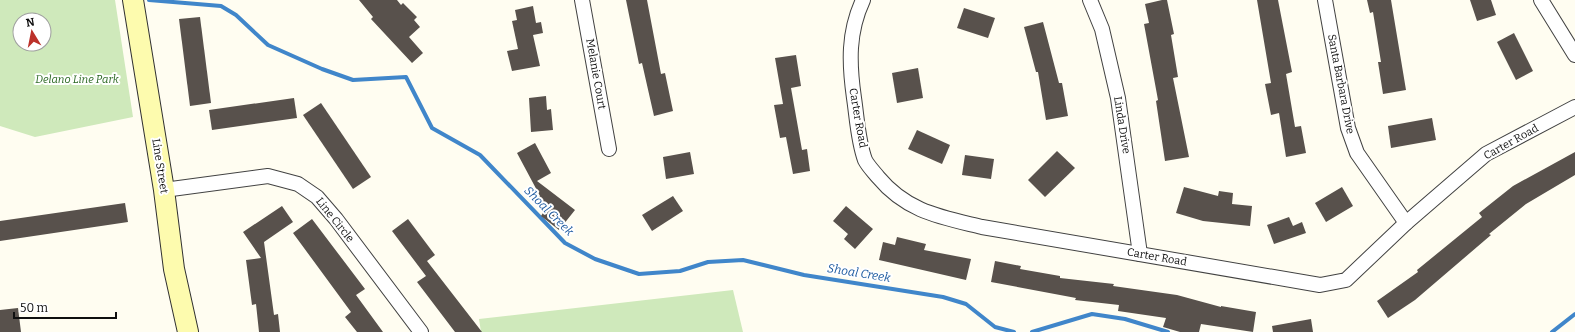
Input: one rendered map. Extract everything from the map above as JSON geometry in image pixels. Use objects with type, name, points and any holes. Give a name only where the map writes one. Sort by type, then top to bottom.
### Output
[{"type":"street","name":"Melanie Court","points":[[582,0],[609,149]]},
{"type":"street","name":"Carter Road","points":[[863,0],[855,18],[851,44],[851,76],[860,137],[866,161],[887,187],[905,202],[932,215],[982,227],[1320,286],[1346,280],[1406,223],[1486,154],[1575,107]]},
{"type":"street","name":"Linda Drive","points":[[1090,0],[1102,29],[1118,98],[1140,254]]},
{"type":"street","name":"Santa Barbara Drive","points":[[1325,0],[1348,128],[1357,152],[1406,223]]},
{"type":"street","points":[[1541,0],[1575,55]]},
{"type":"street","name":"Line Street","points":[[134,6],[164,190],[174,269],[188,332]]},
{"type":"street","name":"Line Circle","points":[[164,190],[268,176],[298,184],[317,197],[336,219],[421,332]]},
{"type":"green space","name":"Delano Line Park","points":[[0,0],[115,0],[133,117],[35,137],[0,126]]},
{"type":"green space","points":[[733,290],[743,332],[481,332],[479,319]]},
{"type":"building","points":[[359,0],[397,0],[401,5],[403,3],[417,17],[414,20],[420,27],[409,37],[423,53],[412,63],[371,19],[373,17]]},
{"type":"building","points":[[626,0],[647,0],[661,74],[665,73],[673,111],[654,116],[642,63],[639,64]]},
{"type":"building","points":[[1167,0],[1174,34],[1171,35],[1178,77],[1173,78],[1189,157],[1165,161],[1156,101],[1158,100],[1144,24],[1149,23],[1145,4]]},
{"type":"building","points":[[1257,0],[1278,0],[1292,72],[1286,74],[1295,127],[1301,126],[1306,153],[1286,157],[1279,113],[1271,115],[1265,84],[1271,83]]},
{"type":"building","points":[[1367,0],[1391,0],[1406,90],[1383,94],[1378,62],[1381,62],[1373,12],[1370,13]]},
{"type":"building","points":[[1470,0],[1491,0],[1496,15],[1477,21]]},
{"type":"building","points":[[533,6],[536,23],[541,22],[543,33],[533,35],[540,66],[512,71],[507,51],[518,49],[512,21],[517,20],[515,10]]},
{"type":"building","points":[[964,8],[995,18],[988,38],[957,28]]},
{"type":"building","points":[[200,17],[211,103],[190,106],[179,19]]},
{"type":"building","points":[[1043,22],[1059,83],[1062,83],[1068,116],[1046,120],[1038,72],[1036,72],[1024,27]]},
{"type":"building","points":[[1514,33],[1533,71],[1516,80],[1497,42]]},
{"type":"building","points":[[796,55],[801,86],[791,88],[802,150],[807,149],[810,171],[793,174],[786,137],[780,138],[774,105],[783,104],[775,58]]},
{"type":"building","points":[[918,68],[923,98],[897,103],[892,73]]},
{"type":"building","points":[[546,96],[547,110],[551,109],[553,130],[531,132],[529,98]]},
{"type":"building","points":[[294,98],[297,118],[212,130],[209,110]]},
{"type":"building","points":[[321,103],[371,177],[353,189],[303,115]]},
{"type":"building","points":[[1432,118],[1436,140],[1391,148],[1388,126]]},
{"type":"building","points":[[917,130],[950,145],[942,164],[908,149]]},
{"type":"building","points":[[535,143],[551,173],[537,181],[575,210],[559,230],[541,216],[546,208],[537,201],[540,196],[517,153]]},
{"type":"building","points":[[1057,151],[1075,168],[1045,197],[1028,180]]},
{"type":"building","points":[[690,152],[694,174],[666,179],[663,157]]},
{"type":"building","points":[[1575,152],[1575,175],[1526,204],[1489,234],[1491,235],[1415,300],[1388,318],[1377,301],[1418,272],[1417,270],[1482,217],[1479,213],[1513,186]]},
{"type":"building","points":[[965,155],[994,159],[991,179],[962,175]]},
{"type":"building","points":[[1184,187],[1218,196],[1219,191],[1233,193],[1232,204],[1252,206],[1250,226],[1203,221],[1176,213]]},
{"type":"building","points":[[1342,187],[1353,206],[1326,222],[1315,203]]},
{"type":"building","points":[[673,196],[683,211],[652,231],[642,215]]},
{"type":"building","points":[[125,203],[128,222],[0,241],[0,221]]},
{"type":"building","points":[[282,206],[293,222],[264,242],[274,315],[278,314],[280,332],[259,332],[256,304],[252,305],[246,260],[261,258],[243,232]]},
{"type":"building","points":[[846,206],[873,229],[855,249],[844,239],[848,234],[833,221]]},
{"type":"building","points":[[1289,217],[1293,226],[1302,222],[1306,233],[1274,244],[1267,225]]},
{"type":"building","points":[[312,219],[365,289],[356,295],[383,332],[357,332],[345,317],[351,312],[293,233]]},
{"type":"building","points":[[408,219],[435,255],[427,261],[482,332],[455,332],[417,282],[426,276],[392,231]]},
{"type":"building","points":[[897,237],[926,244],[924,250],[971,259],[966,280],[879,260],[883,242],[895,245]]},
{"type":"building","points":[[995,261],[1021,266],[1020,269],[1060,276],[1060,278],[1114,284],[1113,286],[1177,295],[1221,307],[1256,312],[1253,332],[1201,324],[1199,332],[1180,332],[1163,327],[1166,318],[1118,311],[1119,305],[1075,300],[1076,298],[991,282]]},
{"type":"building","points":[[18,308],[21,332],[0,332],[0,310]]},
{"type":"building","points":[[1311,319],[1313,332],[1273,332],[1272,326]]},
{"type":"waterway","name":"Shoal Creek","points":[[149,0],[221,6],[236,15],[268,45],[322,69],[353,80],[406,77],[432,128],[480,155],[565,243],[595,259],[639,274],[680,271],[708,262],[743,260],[804,275],[943,297],[966,304],[995,327],[1014,332]]},
{"type":"waterway","name":"Shoal Creek","points":[[1032,332],[1092,314],[1125,319],[1168,332]]},
{"type":"waterway","name":"Shoal Creek","points":[[1552,332],[1575,314]]}]
